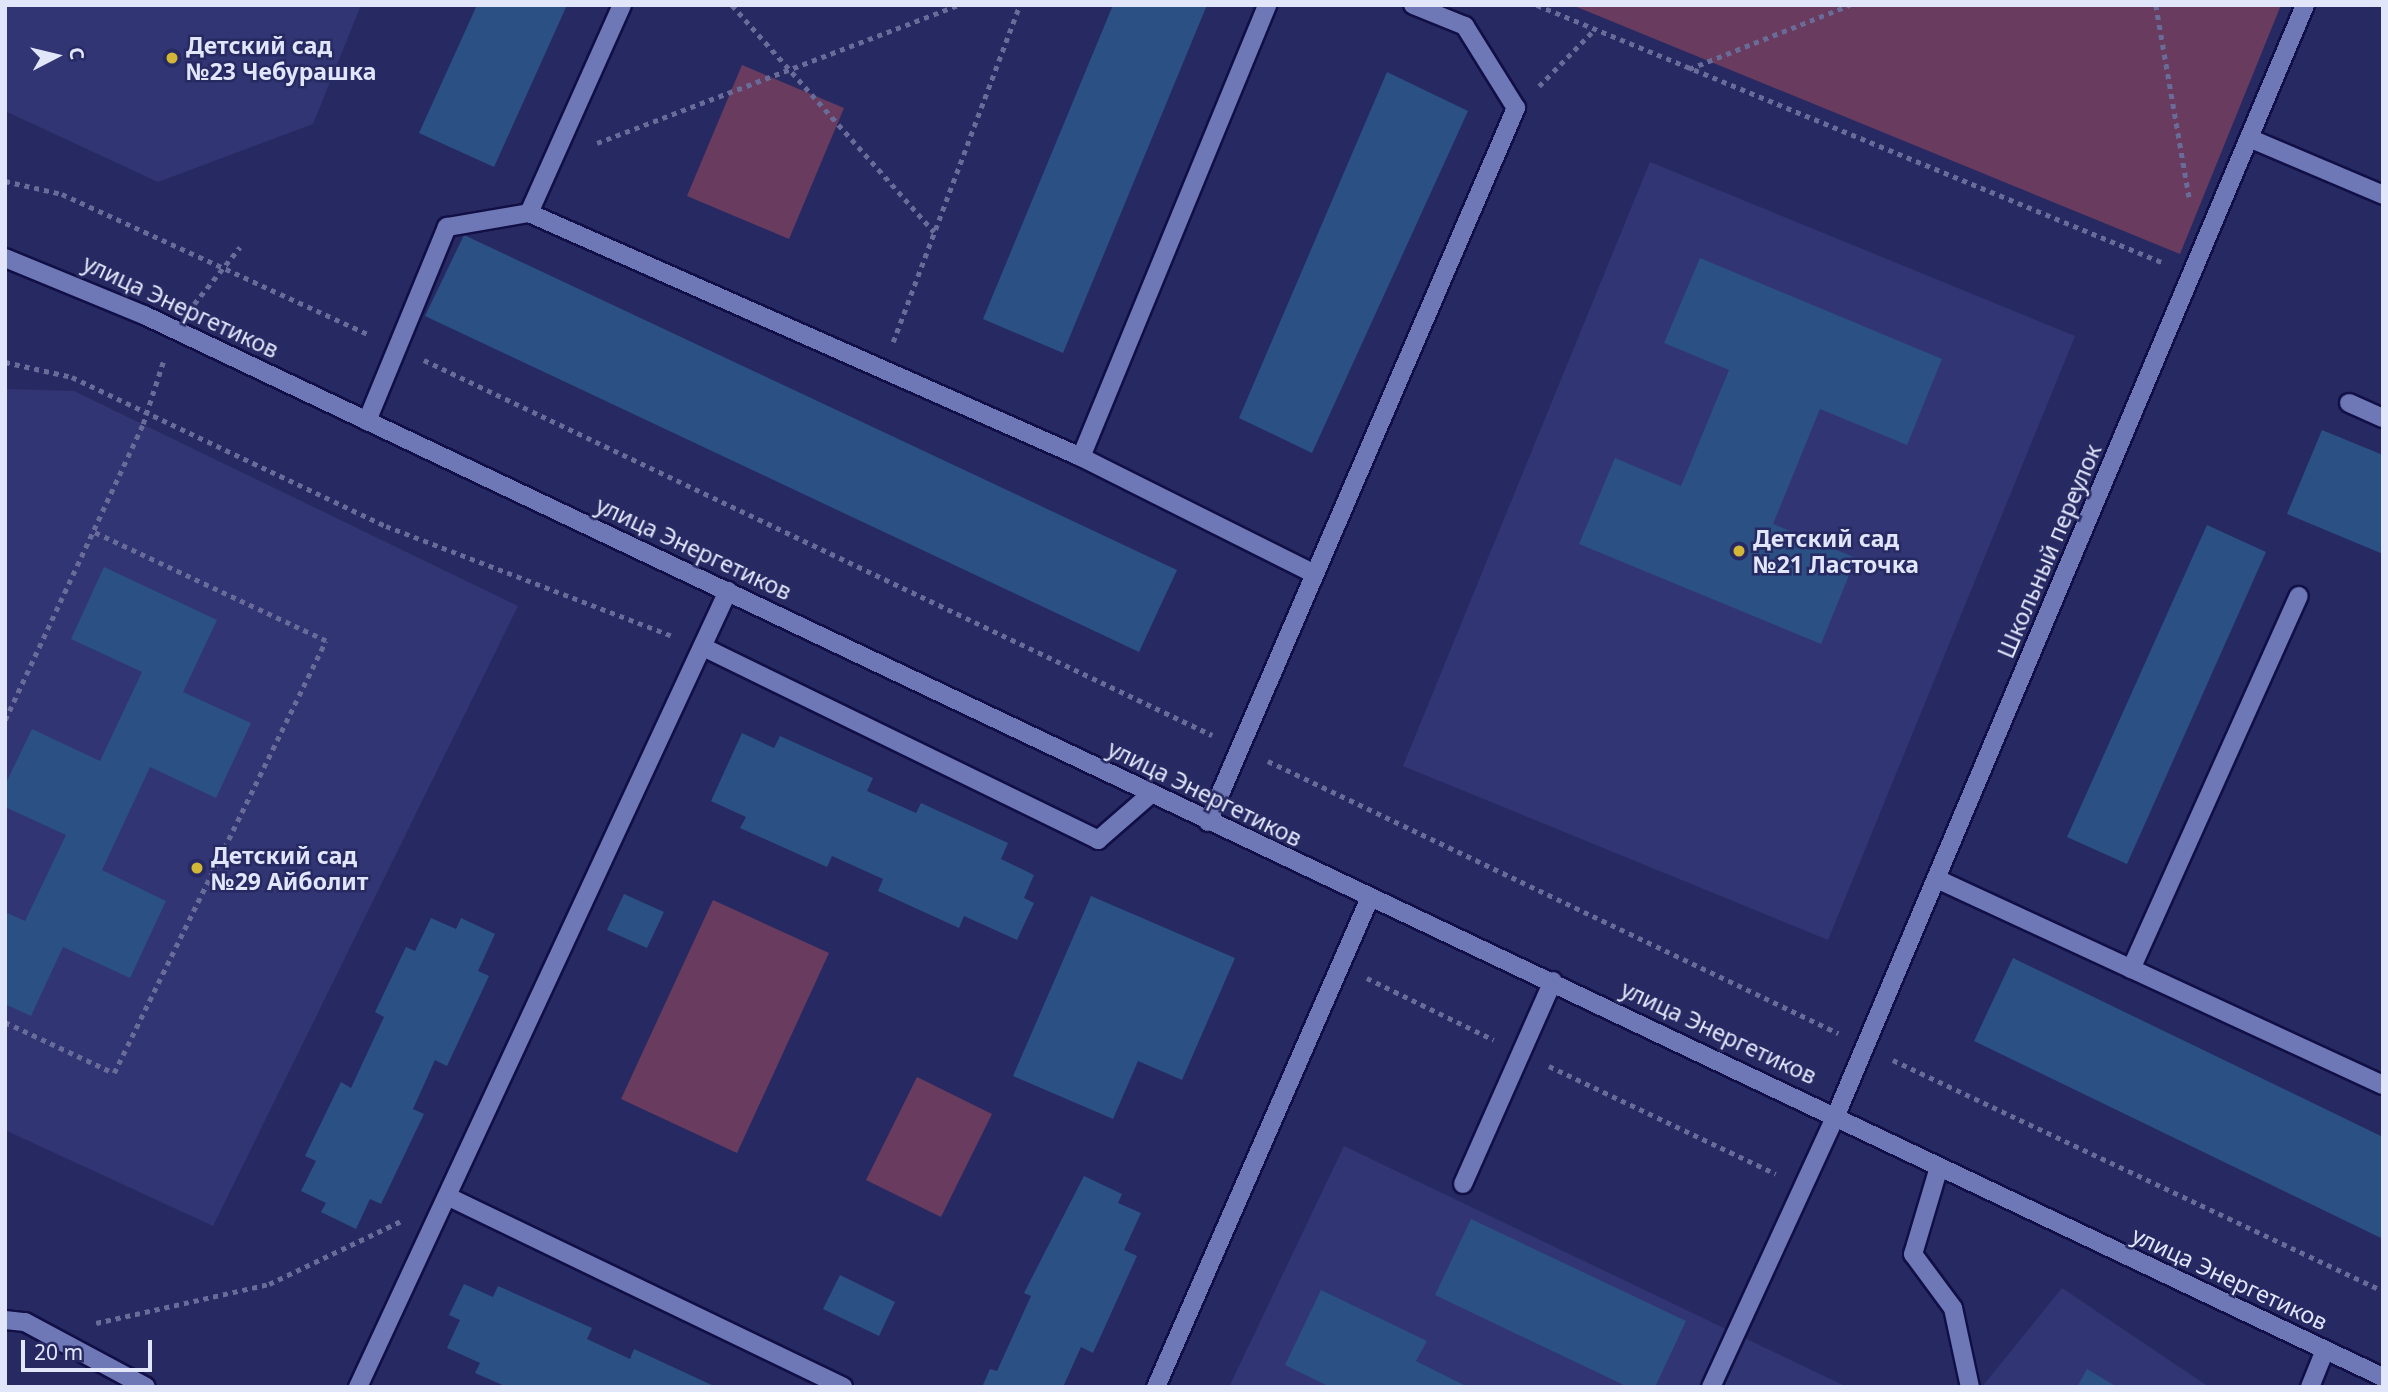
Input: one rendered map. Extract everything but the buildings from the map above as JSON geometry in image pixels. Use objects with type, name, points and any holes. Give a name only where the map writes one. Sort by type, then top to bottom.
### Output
[{"type":"street","points":[[529,213],[622,5]]},
{"type":"street","points":[[1082,457],[1267,5]]},
{"type":"street","points":[[1208,822],[1311,572],[1516,108],[1465,26],[1413,5]]},
{"type":"street","name":"Школьный переулок","points":[[1711,1387],[1866,1047],[2305,5]]},
{"type":"street","points":[[2249,138],[2383,195]]},
{"type":"street","points":[[367,421],[447,227],[529,213],[1082,457],[1311,572]]},
{"type":"street","name":"улица Энергетиков","points":[[5,258],[173,329],[728,591],[1370,900],[1553,981],[2383,1377]]},
{"type":"street","points":[[2349,403],[2383,418]]},
{"type":"street","points":[[358,1387],[451,1198],[728,591]]},
{"type":"street","points":[[2131,969],[2299,596]]},
{"type":"street","points":[[703,647],[1098,839],[1151,794]]},
{"type":"street","points":[[1937,879],[2383,1085]]},
{"type":"street","points":[[1156,1387],[1370,900]]},
{"type":"street","points":[[1463,1184],[1553,981]]},
{"type":"street","points":[[1939,1167],[1913,1254],[1953,1308],[1970,1387]]},
{"type":"street","points":[[451,1198],[843,1387]]},
{"type":"street","points":[[5,1320],[47,1334],[146,1387]]},
{"type":"street","points":[[2310,1387],[2325,1350]]},
{"type":"path","points":[[732,5],[934,232]]},
{"type":"path","points":[[553,159],[958,5]]},
{"type":"path","points":[[883,369],[1020,5]]},
{"type":"path","points":[[1537,5],[2192,274]]},
{"type":"path","points":[[1688,69],[1850,5]]},
{"type":"path","points":[[2156,5],[2190,204]]},
{"type":"path","points":[[1516,108],[1595,30]]},
{"type":"path","points":[[5,181],[62,194],[226,266],[2383,1291]]},
{"type":"path","points":[[5,720],[147,411],[173,329],[240,247]]},
{"type":"path","points":[[5,362],[72,377],[386,526],[703,647]]},
{"type":"path","points":[[5,1023],[114,1073],[326,641],[93,532]]},
{"type":"path","points":[[1341,966],[1802,1186]]},
{"type":"path","points":[[47,1334],[269,1284],[451,1198]]},
{"type":"shaded area","name":"Детский сад №23 Чебурашка","points":[[5,5],[361,5],[313,124],[158,182],[5,111]]},
{"type":"shaded area","points":[[1572,5],[2281,5],[2180,254]]},
{"type":"shaded area","points":[[742,65],[844,108],[789,239],[687,196]]},
{"type":"shaded area","name":"Детский сад №21 Ласточка","points":[[1650,162],[2075,336],[1828,940],[1403,766]]},
{"type":"shaded area","name":"Детский сад №29 Айболит","points":[[5,389],[74,391],[518,606],[213,1226],[5,1130]]},
{"type":"shaded area","points":[[713,900],[829,953],[737,1153],[621,1099]]},
{"type":"shaded area","points":[[917,1077],[992,1114],[941,1217],[866,1180]]},
{"type":"shaded area","points":[[1344,1146],[1847,1387],[1229,1387]]},
{"type":"shaded area","points":[[2062,1288],[2209,1387],[1982,1387]]},
{"type":"place","name":"Детский сад №23 Чебурашка","points":[[172,58]]},
{"type":"place","name":"Детский сад №21 Ласточка","points":[[1739,551]]},
{"type":"place","name":"Детский сад №29 Айболит","points":[[197,868]]}]
